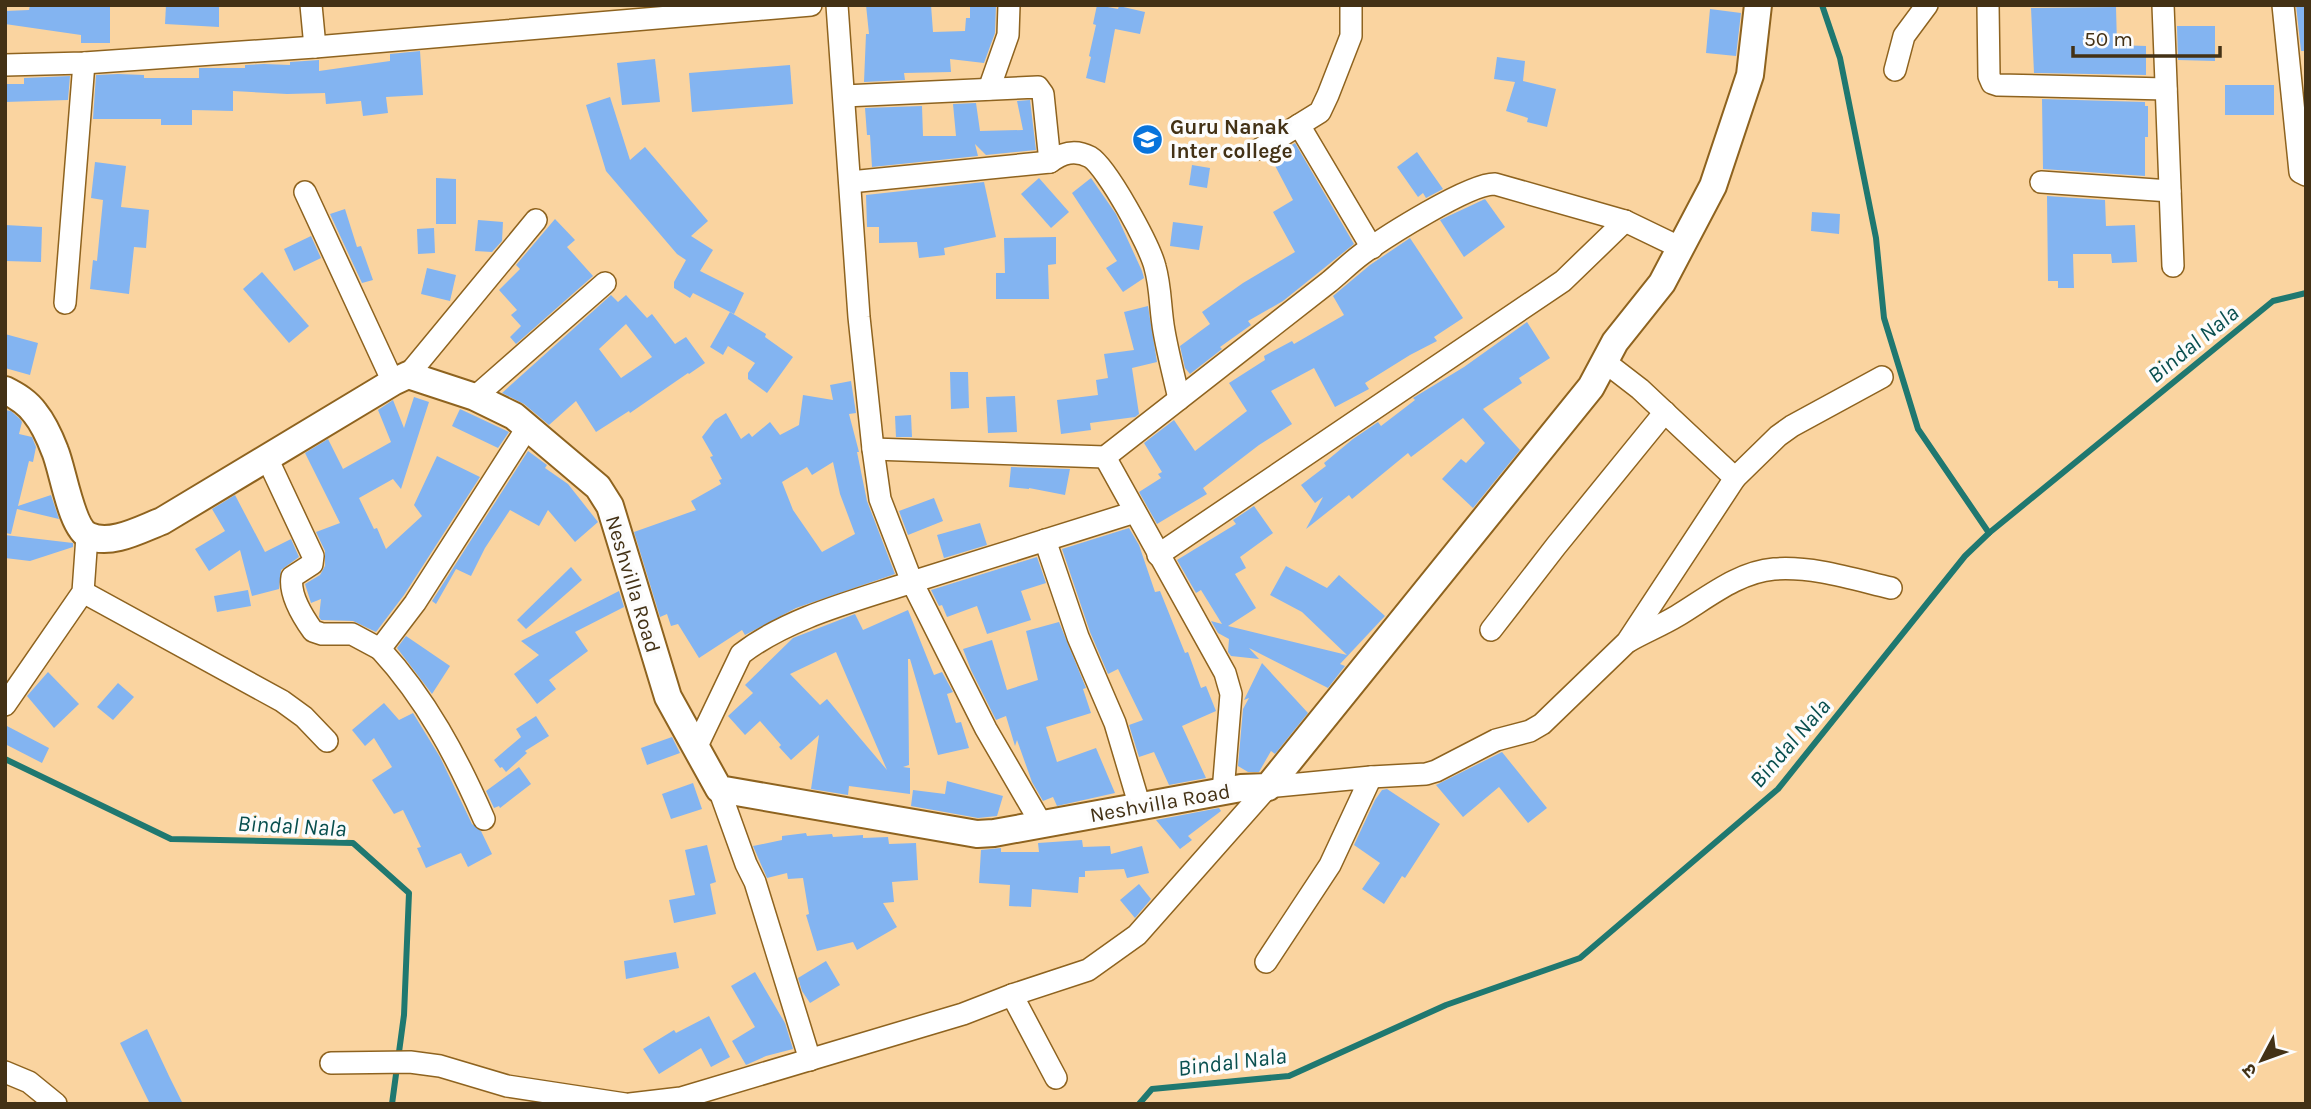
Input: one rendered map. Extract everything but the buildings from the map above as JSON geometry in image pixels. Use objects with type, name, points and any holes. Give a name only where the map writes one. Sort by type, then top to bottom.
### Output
[{"type":"street","points":[[311,5],[315,47]]},
{"type":"street","points":[[5,65],[84,63],[315,47],[811,5]]},
{"type":"street","points":[[837,5],[859,317],[880,499],[912,582],[986,729],[1042,825]]},
{"type":"street","points":[[989,89],[1008,35],[1010,5]]},
{"type":"street","points":[[1260,149],[1320,112],[1351,36],[1351,5]]},
{"type":"street","points":[[630,1104],[681,1098],[963,1014],[1088,970],[1137,935],[1268,787],[1591,387],[1615,342],[1662,284],[1713,186],[1750,75],[1758,5]]},
{"type":"street","points":[[1895,70],[1904,36],[1927,5]]},
{"type":"street","points":[[1988,5],[1989,76],[1992,83],[2166,89]]},
{"type":"street","points":[[2163,5],[2173,266]]},
{"type":"street","points":[[2283,5],[2300,172],[2306,175]]},
{"type":"street","points":[[65,303],[84,63]]},
{"type":"street","points":[[844,96],[1038,87],[1043,94],[1050,162]]},
{"type":"street","points":[[1299,125],[1372,247]]},
{"type":"street","points":[[849,181],[1050,162],[1062,153],[1075,152],[1091,157],[1147,242],[1155,264],[1164,331],[1179,399]]},
{"type":"street","points":[[2040,182],[2170,191]]},
{"type":"street","points":[[873,449],[1105,457],[1372,247],[1437,207],[1489,184],[1625,221],[1681,248]]},
{"type":"street","points":[[305,192],[400,379]]},
{"type":"street","points":[[87,536],[103,539],[126,535],[162,521],[400,379],[536,220]]},
{"type":"street","points":[[1158,555],[1563,281],[1625,221]]},
{"type":"street","points":[[475,397],[605,283]]},
{"type":"street","points":[[1605,362],[1665,412],[1735,478]]},
{"type":"street","points":[[1268,787],[1371,776],[1426,774],[1496,740],[1530,731],[1554,713],[1627,642],[1735,478],[1778,436],[1882,377]]},
{"type":"street","name":"Neshvilla Road","points":[[400,379],[475,397],[514,416],[598,487],[610,506],[668,698],[719,789],[977,834],[1223,792],[1268,787]]},
{"type":"street","points":[[5,390],[20,397],[34,411],[44,427],[56,453],[75,516],[87,536],[83,592],[5,705]]},
{"type":"street","points":[[1491,630],[1665,412]]},
{"type":"street","points":[[380,649],[415,603],[527,428]]},
{"type":"street","points":[[1105,457],[1230,685],[1223,792]]},
{"type":"street","points":[[267,458],[313,556],[312,564],[292,577],[290,586],[305,621],[313,631],[322,634],[352,634],[380,649],[400,670],[433,717],[464,773],[484,819]]},
{"type":"street","points":[[696,748],[741,654],[751,646],[814,614],[1135,512]]},
{"type":"street","points":[[1045,540],[1078,637],[1115,723],[1140,807]]},
{"type":"street","points":[[1627,642],[1730,583],[1772,569],[1833,574],[1891,588]]},
{"type":"street","points":[[83,592],[282,701],[304,717],[327,741]]},
{"type":"street","points":[[1266,962],[1330,865],[1371,776]]},
{"type":"street","points":[[719,789],[755,882],[810,1060]]},
{"type":"street","points":[[1012,995],[1056,1078]]},
{"type":"street","points":[[331,1063],[410,1062],[440,1066],[508,1086],[622,1104]]},
{"type":"street","points":[[5,1072],[29,1082],[56,1104]]},
{"type":"waterway","points":[[1822,5],[1840,58],[1876,238],[1884,318],[1918,429],[1989,533]]},
{"type":"waterway","name":"Bindal Nala","points":[[1139,1104],[1152,1089],[1289,1076],[1446,1005],[1580,958],[1778,789],[1965,556],[1989,533],[2273,301],[2306,293]]},
{"type":"waterway","name":"Bindal Nala","points":[[5,759],[171,839],[353,843],[409,893],[404,1015],[392,1104]]},
{"type":"place","name":"Guru Nanak Inter college","points":[[1147,139]]}]
